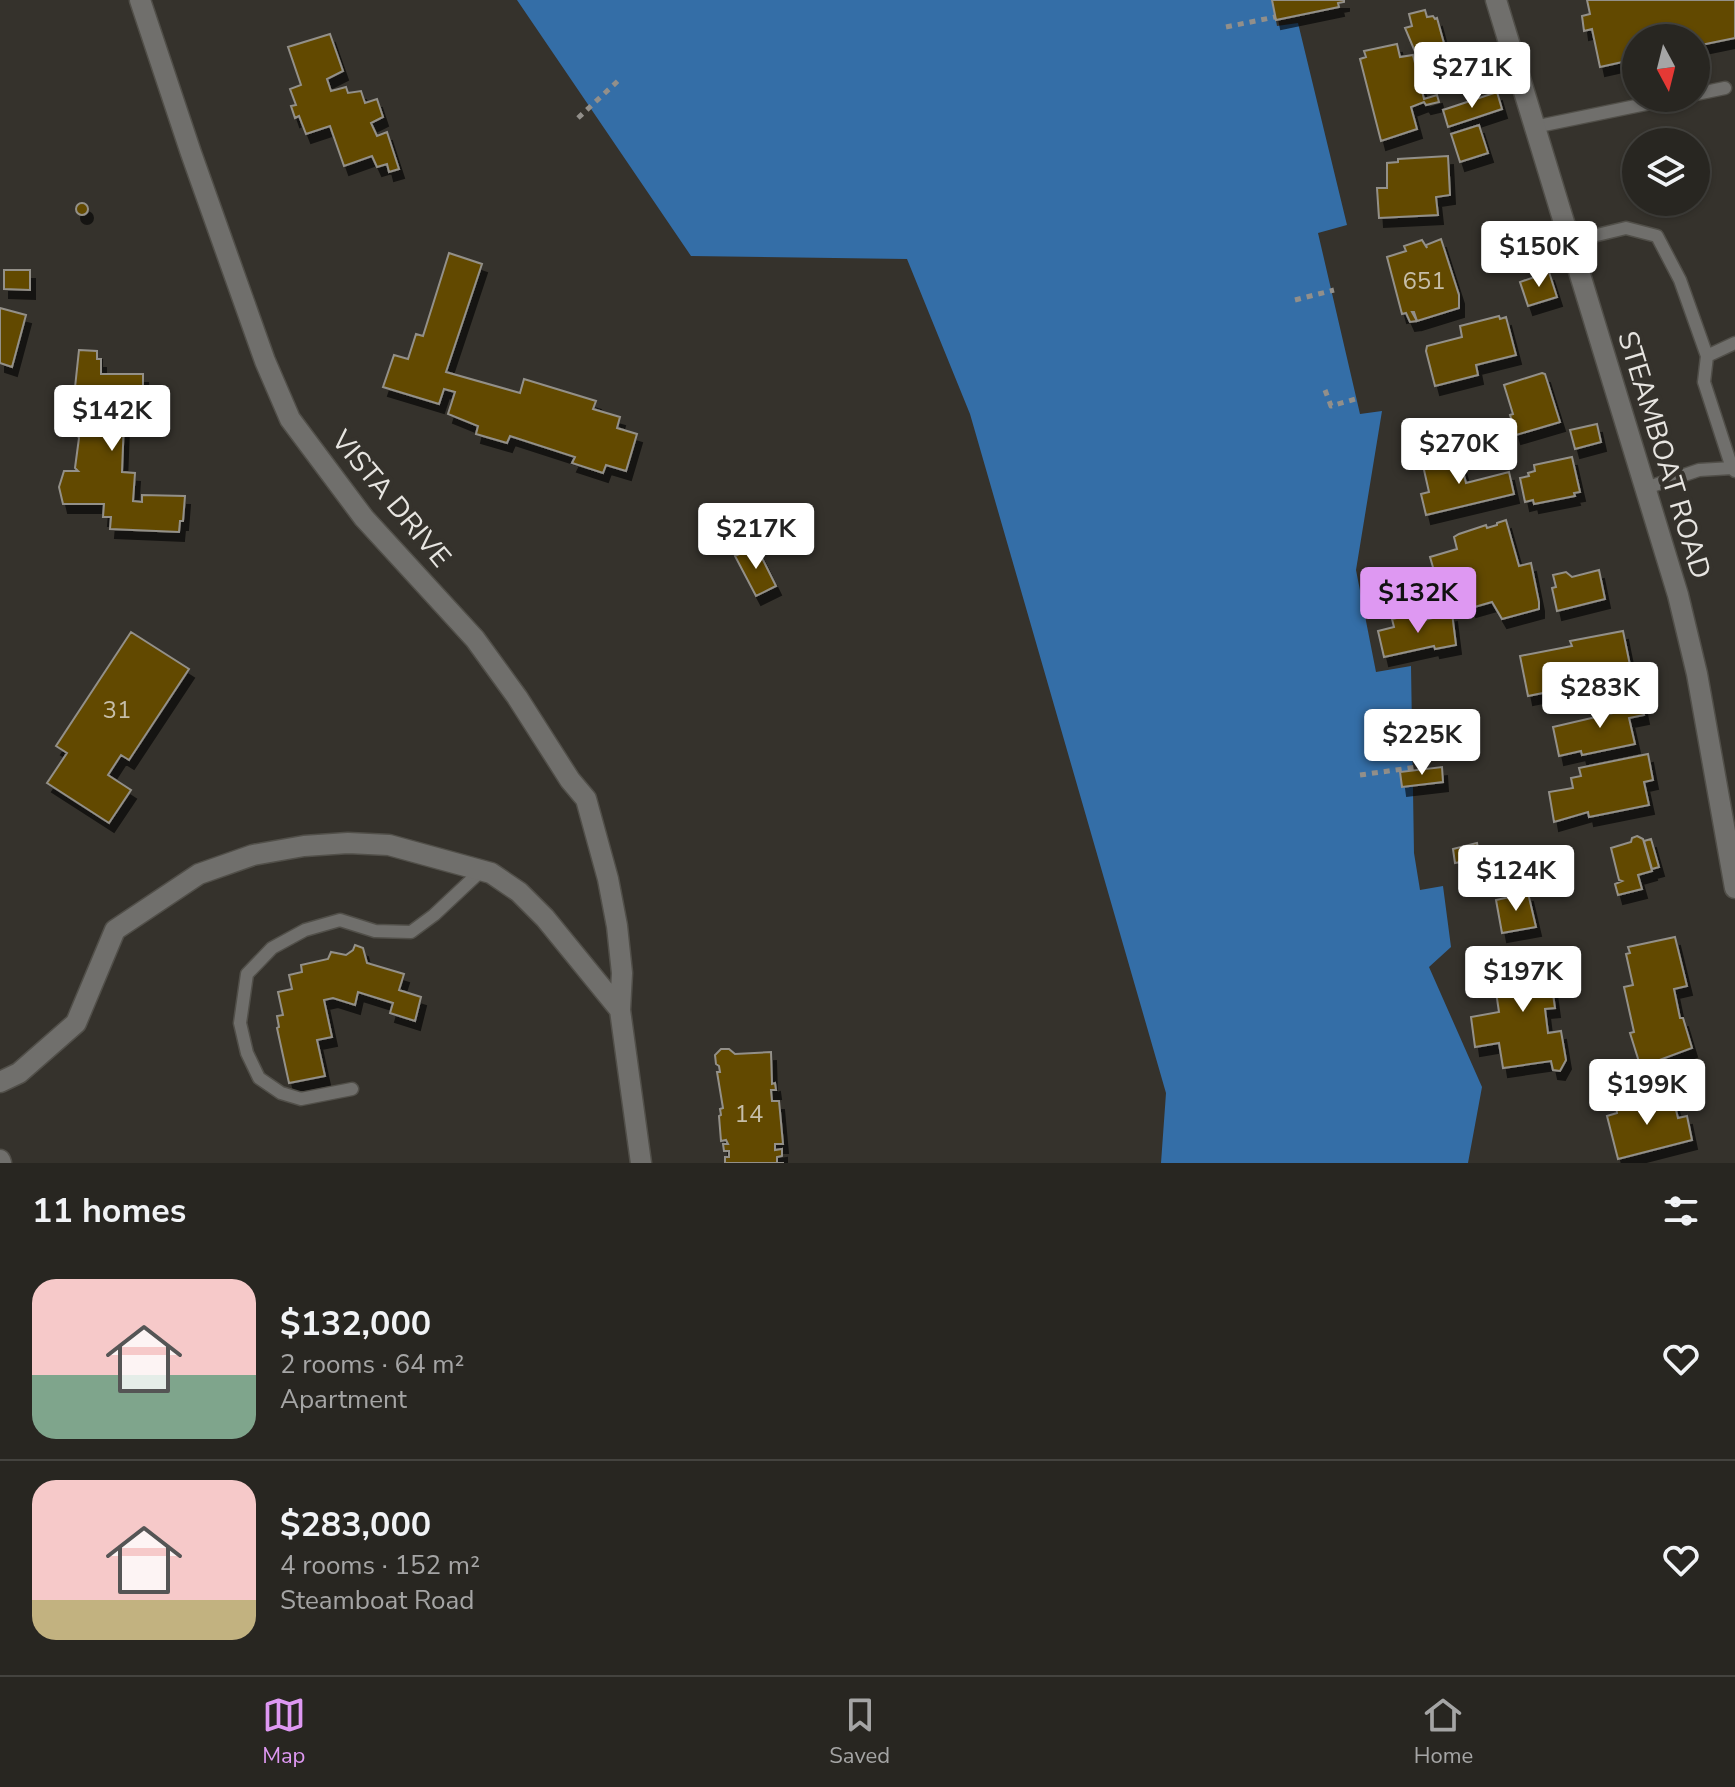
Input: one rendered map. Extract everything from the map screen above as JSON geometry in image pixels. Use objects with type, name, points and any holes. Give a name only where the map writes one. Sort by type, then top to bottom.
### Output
[{"type":"street","name":"VISTA DRIVE","points":[[140,0],[265,361],[290,419],[364,518],[475,639],[586,799],[608,879],[617,926],[622,973],[620,1010],[641,1163]]},
{"type":"street","name":"STEAMBOAT ROAD","points":[[1496,0],[1678,595],[1697,674],[1735,888]]},
{"type":"street","points":[[0,1082],[19,1073],[76,1023],[115,930],[199,874],[253,855],[304,846],[348,843],[389,845],[491,873],[519,892],[545,918],[620,1010]]},
{"type":"lane","points":[[1710,91],[1725,88]]},
{"type":"lane","points":[[1534,127],[1622,109]]},
{"type":"lane","points":[[1568,242],[1626,228],[1657,236],[1680,280],[1707,356],[1704,382],[1734,468],[1699,470],[1646,488]]},
{"type":"lane","points":[[1707,356],[1735,343]]},
{"type":"lane","points":[[352,1089],[301,1099],[281,1093],[259,1078],[247,1053],[240,1023],[247,974],[272,948],[305,930],[340,920],[375,931],[411,932],[482,870]]},
{"type":"path","points":[[1226,27],[1275,17]]},
{"type":"path","points":[[578,118],[620,79]]},
{"type":"path","points":[[1295,300],[1334,290]]},
{"type":"path","points":[[1325,390],[1331,406],[1359,398]]},
{"type":"path","points":[[1360,775],[1417,767]]},
{"type":"water","points":[[517,0],[1272,0],[1277,26],[1298,23],[1347,225],[1318,233],[1360,414],[1382,411],[1356,570],[1376,672],[1411,666],[1414,853],[1420,890],[1443,886],[1451,947],[1429,967],[1482,1087],[1468,1163],[1161,1163],[1166,1093],[970,414],[907,259],[691,256]]},
{"type":"building","points":[[1272,0],[1344,2],[1338,3],[1339,7],[1276,20]]},
{"type":"building","points":[[1587,0],[1735,0],[1735,38],[1710,43],[1710,24],[1622,24],[1622,62],[1600,67],[1592,29],[1584,31],[1582,16],[1590,14]]},
{"type":"building","points":[[1425,10],[1427,17],[1437,18],[1445,47],[1416,54],[1405,28],[1412,26],[1409,14]]},
{"type":"building","points":[[330,34],[343,71],[327,79],[331,91],[346,87],[348,93],[361,91],[365,103],[377,99],[383,117],[371,123],[377,136],[387,132],[399,169],[389,172],[387,164],[377,167],[372,156],[344,166],[330,126],[306,134],[299,116],[295,118],[291,106],[296,105],[290,89],[301,85],[288,47]]},
{"type":"building","points":[[1397,44],[1400,57],[1413,55],[1424,99],[1437,95],[1439,102],[1426,105],[1424,102],[1411,107],[1417,129],[1381,141],[1360,59],[1366,57],[1364,51]]},
{"type":"building","points":[[1497,92],[1502,109],[1448,127],[1443,110]]},
{"type":"building","points":[[1479,125],[1488,153],[1460,162],[1451,134]]},
{"type":"building","points":[[1448,156],[1450,195],[1436,197],[1438,215],[1379,218],[1377,188],[1387,188],[1387,163],[1398,162],[1398,159]]},
{"type":"building","points":[[82,203],[88,209],[82,215],[76,209]]},
{"type":"building","points":[[1441,239],[1459,295],[1459,308],[1417,321],[1410,322],[1406,313],[1402,314],[1387,257],[1406,251],[1404,246],[1422,240],[1427,248],[1426,245]]},
{"type":"building","points":[[449,253],[482,264],[446,372],[520,393],[524,379],[596,401],[593,409],[620,417],[617,428],[637,434],[626,471],[606,465],[603,473],[572,463],[575,457],[510,436],[507,443],[476,434],[478,426],[448,414],[455,392],[444,389],[439,404],[383,387],[394,355],[408,359],[416,334],[423,336]]},
{"type":"building","points":[[4,270],[30,270],[30,290],[4,289]]},
{"type":"building","points":[[1549,272],[1557,297],[1528,306],[1520,282]]},
{"type":"building","points":[[0,308],[26,315],[12,367],[0,363]]},
{"type":"building","points":[[1499,316],[1500,319],[1506,317],[1516,355],[1476,365],[1478,375],[1435,386],[1427,346],[1462,337],[1460,326]]},
{"type":"building","points":[[79,350],[97,351],[97,359],[101,359],[101,374],[143,374],[143,400],[129,400],[129,420],[124,420],[122,472],[135,473],[133,501],[142,502],[142,495],[185,496],[179,532],[110,529],[111,517],[103,517],[104,504],[63,504],[59,487],[64,471],[78,471],[75,468],[80,398],[74,397]]},
{"type":"building","points":[[1545,374],[1560,422],[1516,435],[1504,385]]},
{"type":"building","points":[[1597,424],[1601,442],[1575,449],[1570,430]]},
{"type":"building","points":[[1458,452],[1466,483],[1509,472],[1514,494],[1426,515],[1421,494],[1429,492],[1422,461]]},
{"type":"building","points":[[1572,457],[1580,492],[1574,493],[1575,496],[1534,504],[1533,500],[1525,502],[1520,478],[1535,471],[1534,465]]},
{"type":"building","points":[[1506,520],[1519,566],[1531,563],[1539,609],[1502,619],[1492,602],[1471,608],[1463,581],[1439,588],[1430,557],[1457,549],[1454,537],[1459,534]]},
{"type":"building","points":[[756,546],[776,586],[756,596],[735,556]]},
{"type":"building","points":[[1599,570],[1605,599],[1557,611],[1552,588],[1556,587],[1553,575],[1566,572],[1572,577]]},
{"type":"building","points":[[1452,613],[1456,645],[1435,649],[1434,646],[1384,657],[1378,631],[1394,627],[1392,619],[1411,615],[1413,623]]},
{"type":"building","points":[[1623,631],[1632,675],[1528,696],[1520,656],[1572,646],[1570,641]]},
{"type":"building","points":[[131,632],[189,669],[129,760],[121,755],[108,775],[131,790],[109,823],[47,783],[67,753],[56,746]]},
{"type":"building","points":[[1640,696],[1644,715],[1629,718],[1635,744],[1582,755],[1581,751],[1559,756],[1553,727],[1613,713],[1611,702]]},
{"type":"building","points":[[1648,754],[1653,780],[1644,782],[1649,805],[1589,817],[1588,812],[1554,822],[1549,792],[1573,788],[1571,778],[1581,776],[1579,768]]},
{"type":"building","points":[[1442,767],[1443,782],[1402,787],[1400,772]]},
{"type":"building","points":[[1637,836],[1643,839],[1652,871],[1638,875],[1642,889],[1618,895],[1615,884],[1622,881],[1619,880],[1611,848],[1631,842]]},
{"type":"building","points":[[1651,839],[1659,867],[1652,869],[1644,841]]},
{"type":"building","points":[[1477,843],[1480,858],[1455,863],[1453,849]]},
{"type":"building","points":[[1528,893],[1536,927],[1502,933],[1496,900]]},
{"type":"building","points":[[1675,937],[1687,986],[1674,989],[1680,1018],[1683,1018],[1692,1048],[1640,1065],[1630,1033],[1634,1032],[1624,987],[1633,985],[1626,954],[1630,953],[1628,947]]},
{"type":"building","points":[[355,945],[363,948],[367,963],[404,974],[399,990],[421,997],[415,1021],[390,1013],[393,1003],[358,992],[355,1005],[333,998],[324,1000],[332,1037],[317,1040],[325,1076],[289,1083],[277,1028],[277,1016],[283,1015],[278,992],[292,989],[289,975],[302,972],[301,965],[328,959],[331,952],[346,955]]},
{"type":"building","points":[[1536,951],[1554,953],[1555,964],[1549,965],[1555,1008],[1545,1009],[1548,1033],[1561,1031],[1566,1060],[1560,1071],[1553,1070],[1551,1061],[1503,1068],[1499,1043],[1475,1047],[1471,1017],[1499,1012],[1495,985],[1501,984],[1499,956],[1526,952],[1526,955],[1537,954]]},
{"type":"building","points":[[721,1049],[729,1049],[735,1054],[771,1052],[772,1084],[775,1083],[776,1090],[771,1090],[772,1101],[779,1101],[783,1144],[775,1144],[775,1150],[782,1149],[777,1163],[725,1163],[729,1151],[724,1151],[723,1144],[728,1144],[726,1140],[721,1141],[719,1116],[723,1108],[717,1072],[720,1072],[715,1055]]},
{"type":"building","points":[[1661,1094],[1664,1105],[1674,1102],[1678,1118],[1687,1116],[1692,1140],[1618,1159],[1607,1116],[1617,1113],[1616,1106]]}]
